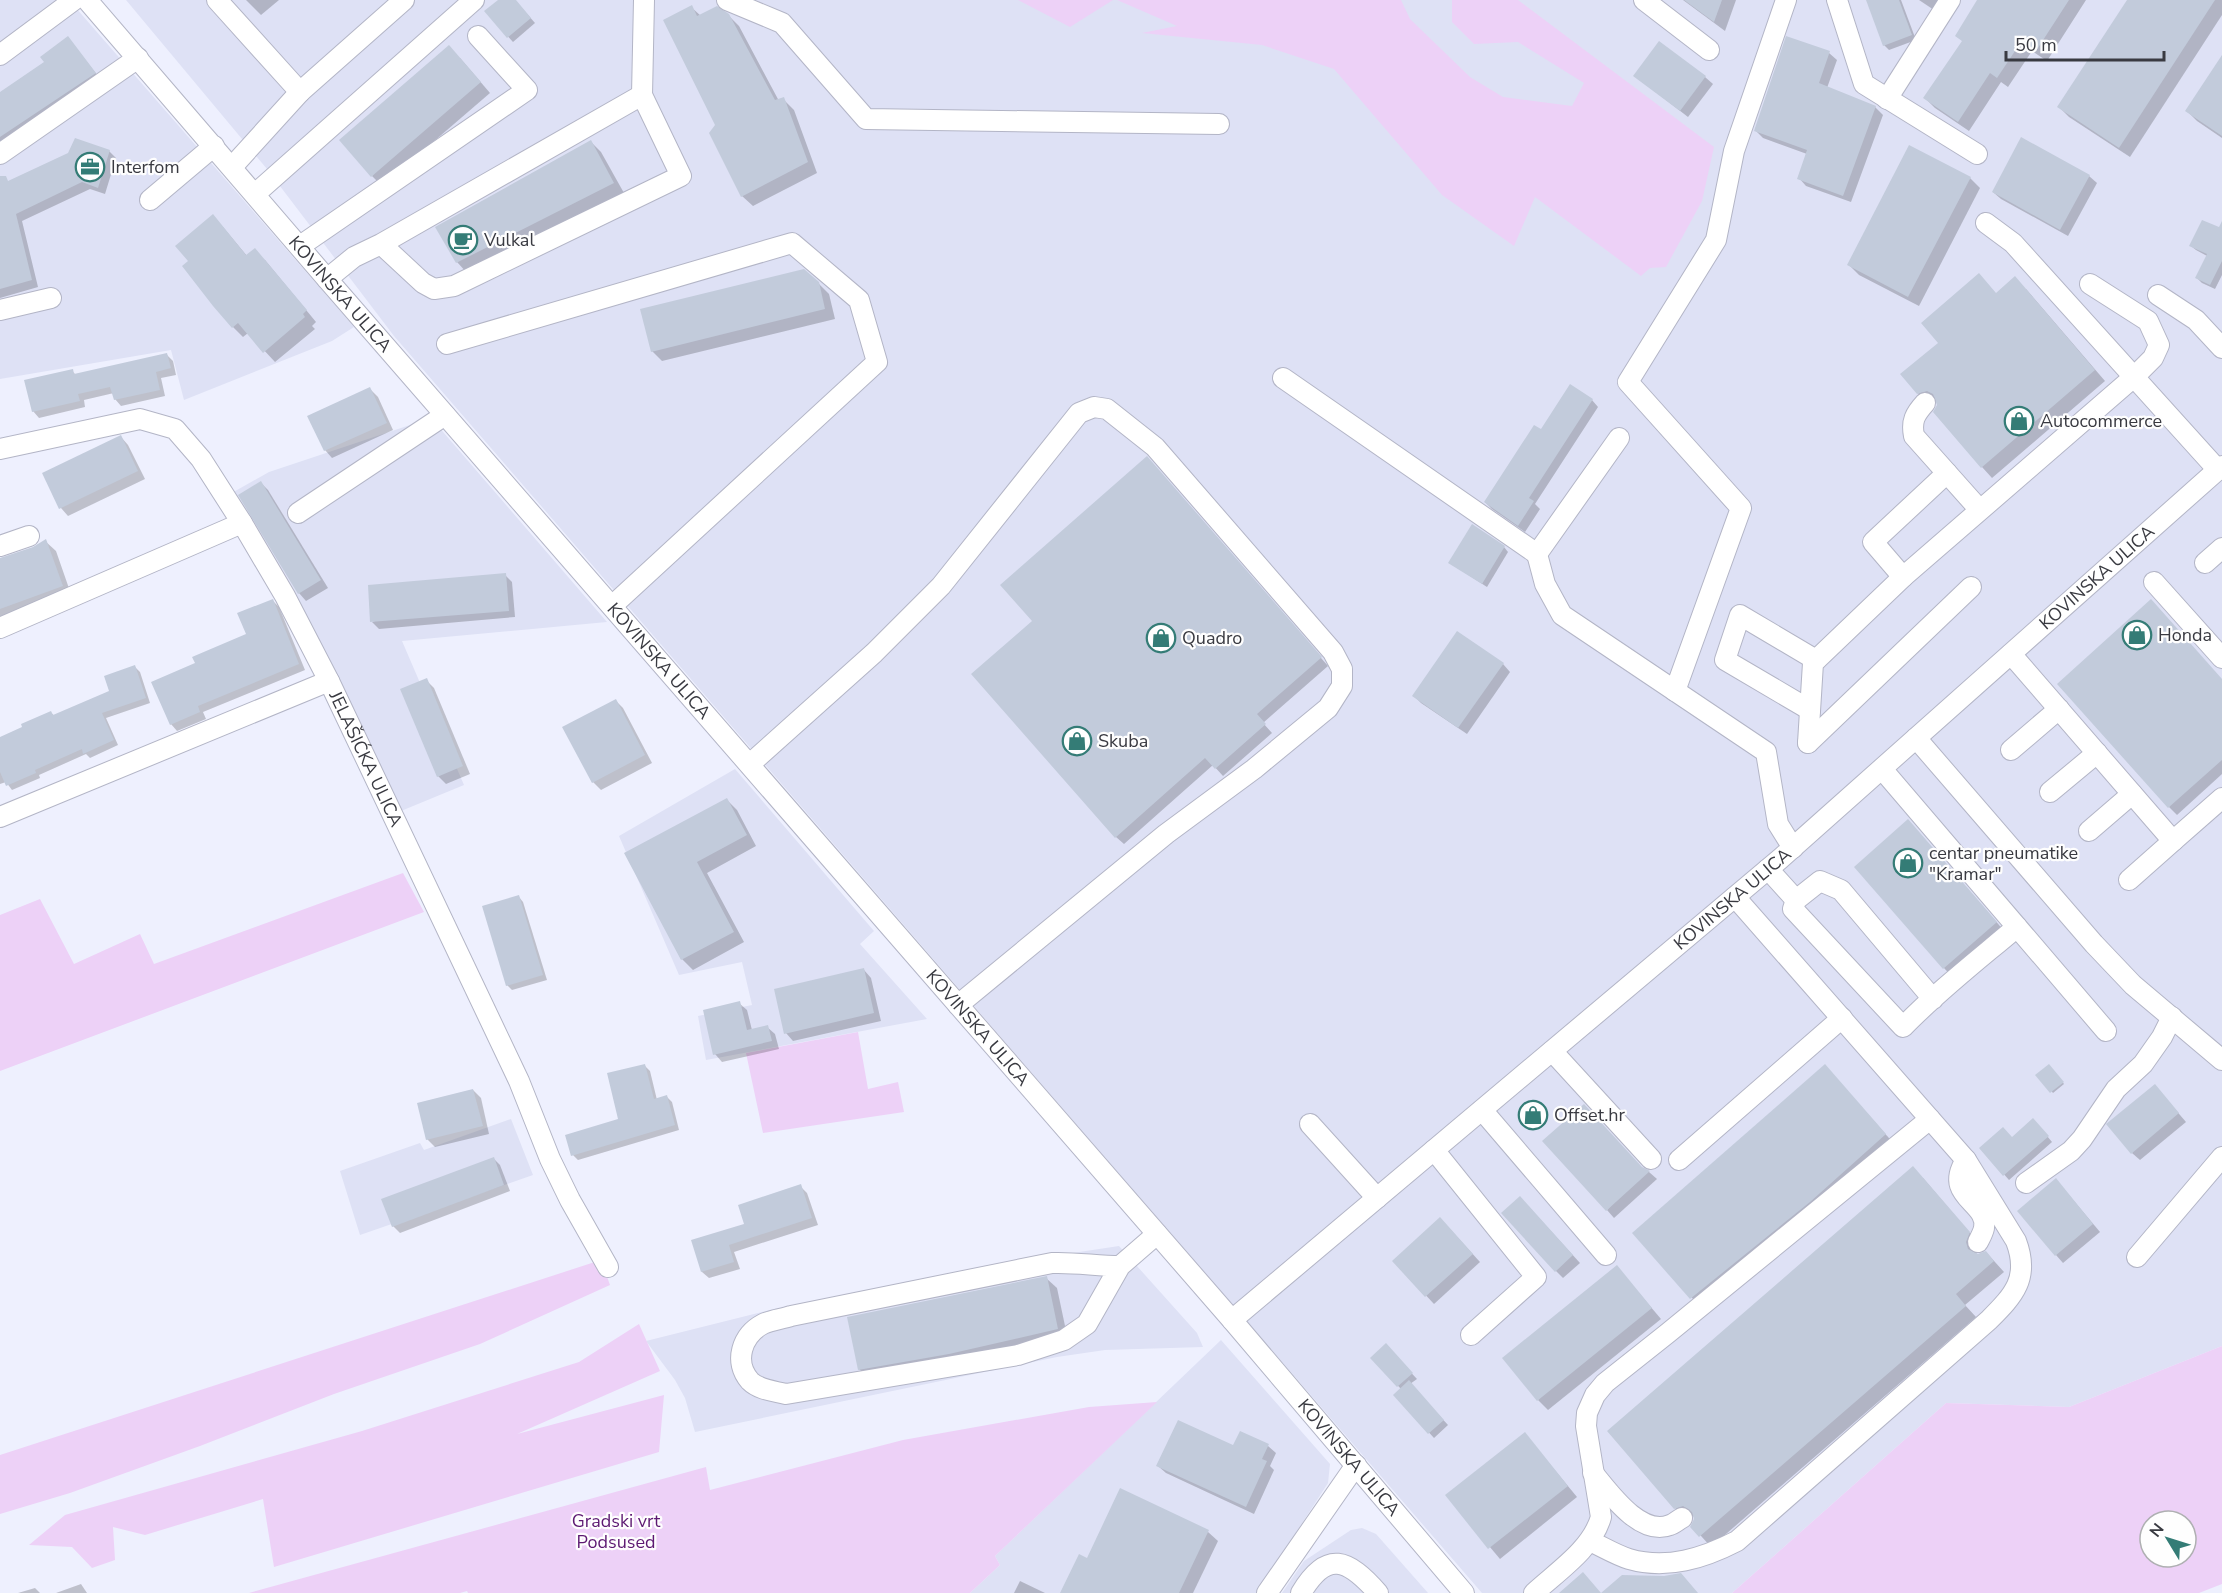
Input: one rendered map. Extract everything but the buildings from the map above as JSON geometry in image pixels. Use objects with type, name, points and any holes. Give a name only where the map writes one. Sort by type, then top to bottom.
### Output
[{"type":"street","points":[[0,55],[74,0]]},
{"type":"street","name":"KOVINSKA ULICA","points":[[87,0],[1232,1320],[1464,1593]]},
{"type":"street","points":[[217,0],[300,92]]},
{"type":"street","points":[[232,167],[300,92],[404,0]]},
{"type":"street","points":[[255,194],[474,0]]},
{"type":"street","points":[[381,244],[423,284],[434,289],[454,286],[681,176],[642,95],[644,0]]},
{"type":"street","points":[[727,0],[782,22],[866,119],[1219,124]]},
{"type":"street","points":[[1644,0],[1708,50]]},
{"type":"street","points":[[1675,691],[1741,508],[1629,382],[1716,240],[1734,151],[1786,0]]},
{"type":"street","points":[[1837,0],[1864,84],[1977,154]]},
{"type":"street","points":[[1887,99],[1950,0]]},
{"type":"street","points":[[300,246],[527,90],[478,36]]},
{"type":"street","points":[[0,154],[138,58]]},
{"type":"street","points":[[327,279],[354,257],[381,244],[642,95]]},
{"type":"street","points":[[150,200],[214,146]]},
{"type":"street","points":[[1986,223],[2013,243],[2220,468]]},
{"type":"street","points":[[447,344],[792,243],[859,300],[877,362],[612,606]]},
{"type":"street","points":[[1971,587],[1808,744],[1813,663],[1903,577],[2153,358],[2159,345],[2148,321],[2090,284]]},
{"type":"street","points":[[2158,295],[2196,320],[2222,348]]},
{"type":"street","points":[[0,310],[51,298]]},
{"type":"street","points":[[1282,378],[1537,554],[1545,584],[1562,615],[1766,752],[1778,824],[1793,848]]},
{"type":"street","points":[[1924,403],[1915,414],[1911,425],[1914,436],[1979,509]]},
{"type":"street","points":[[750,764],[874,653],[941,586],[1079,413],[1094,407],[1107,409],[1155,447],[1333,652],[1342,669],[1342,686],[1328,708],[1254,769],[1166,834],[958,1005]]},
{"type":"street","points":[[298,513],[445,415]]},
{"type":"street","name":"JELAŠIĆKA ULICA","points":[[0,449],[140,419],[175,429],[201,459],[285,596],[329,681],[519,1081],[550,1159],[608,1267]]},
{"type":"street","points":[[1537,554],[1619,438]]},
{"type":"street","name":"KOVINSKA ULICA","points":[[1232,1320],[1793,848],[2220,468]]},
{"type":"street","points":[[1903,577],[1873,542],[1947,473]]},
{"type":"street","points":[[0,628],[242,523]]},
{"type":"street","points":[[0,546],[29,536]]},
{"type":"street","points":[[2205,563],[2222,548]]},
{"type":"street","points":[[2154,582],[2222,658]]},
{"type":"street","points":[[1810,710],[1725,660],[1740,615],[1816,660]]},
{"type":"street","points":[[2011,654],[2173,841]]},
{"type":"street","points":[[0,817],[329,681]]},
{"type":"street","points":[[2010,750],[2059,709]]},
{"type":"street","points":[[1916,738],[2094,944],[2133,985],[2222,1060]]},
{"type":"street","points":[[2050,792],[2097,753]]},
{"type":"street","points":[[1882,769],[2106,1031]]},
{"type":"street","points":[[2089,831],[2132,794]]},
{"type":"street","points":[[2129,880],[2222,798]]},
{"type":"street","points":[[1768,868],[1796,900]]},
{"type":"street","points":[[1933,999],[1841,890],[1820,881],[1796,900],[1793,909],[1903,1027],[2017,927]]},
{"type":"street","points":[[1590,1541],[1627,1559],[1652,1563],[1679,1562],[1702,1557],[1737,1540],[1989,1320],[2011,1298],[2020,1280],[2022,1256],[2008,1225],[1966,1160],[1736,897]]},
{"type":"street","points":[[2026,1183],[2071,1151],[2116,1089],[2143,1065],[2172,1017]]},
{"type":"street","points":[[1679,1160],[1842,1018]]},
{"type":"street","points":[[1552,1051],[1651,1159]]},
{"type":"street","points":[[1482,1110],[1606,1255]]},
{"type":"street","points":[[1534,1593],[1590,1541],[1598,1529],[1601,1517],[1586,1426],[1587,1413],[1595,1395],[1605,1383],[1930,1119]]},
{"type":"street","points":[[1310,1124],[1377,1198]]},
{"type":"street","points":[[1434,1150],[1536,1277],[1471,1335]]},
{"type":"street","points":[[2137,1257],[2222,1157]]},
{"type":"street","points":[[1966,1160],[1959,1172],[1959,1182],[1966,1196],[1983,1217],[1984,1228],[1978,1242]]},
{"type":"street","points":[[1120,1266],[1091,1266],[1073,1262],[1052,1263],[791,1316],[763,1324],[749,1336],[740,1356],[743,1370],[751,1382],[765,1389],[786,1394],[1018,1354],[1064,1340],[1087,1324],[1120,1266],[1157,1234]]},
{"type":"street","points":[[1267,1593],[1356,1465]]},
{"type":"street","points":[[1593,1473],[1615,1499],[1644,1523],[1659,1527],[1670,1525],[1682,1518]]},
{"type":"street","points":[[1301,1593],[1311,1576],[1324,1565],[1334,1563],[1352,1568],[1378,1593]]},
{"type":"shaded area","points":[[0,0],[69,0],[354,327],[332,341],[184,400],[171,350],[0,379]]},
{"type":"shaded area","points":[[126,0],[2222,0],[2222,1346],[2069,1407],[1946,1403],[1732,1593],[1482,1593],[394,336],[267,169]]},
{"type":"shaded area","points":[[431,418],[607,622],[402,641],[464,785],[401,811],[230,494],[269,472]]},
{"type":"shaded area","points":[[735,769],[874,931],[860,944],[927,1019],[706,1060],[698,1016],[752,1005],[742,962],[679,975],[619,836]]},
{"type":"shaded area","points":[[511,1119],[533,1175],[360,1235],[340,1171],[420,1143],[424,1150]]},
{"type":"shaded area","points":[[1119,1246],[1197,1333],[1203,1347],[1105,1350],[1057,1357],[695,1432],[685,1398],[675,1380],[646,1341],[774,1309]]},
{"type":"shaded area","points":[[1221,1340],[1330,1464],[1328,1483],[1257,1593],[970,1593],[1000,1565],[995,1556]]},
{"type":"shaded area","points":[[1362,1528],[1376,1534],[1428,1593],[1282,1593],[1304,1561],[1351,1530]]},
{"type":"green space","points":[[1018,0],[1113,0],[1070,27]]},
{"type":"green space","points":[[1117,0],[1401,0],[1410,19],[1470,77],[1503,97],[1572,106],[1584,83],[1518,42],[1474,44],[1452,22],[1452,0],[1518,0],[1714,147],[1702,201],[1666,267],[1650,268],[1641,276],[1535,197],[1514,246],[1442,195],[1334,69],[1262,45],[1142,33],[1177,26]]},
{"type":"green space","points":[[403,873],[424,912],[0,1071],[0,915],[40,899],[74,964],[140,934],[154,964]]},
{"type":"green space","points":[[858,1032],[868,1089],[898,1082],[904,1112],[763,1133],[746,1053]]},
{"type":"green space","points":[[601,1260],[610,1285],[480,1344],[334,1394],[70,1493],[0,1514],[0,1455]]},
{"type":"green space","points":[[639,1324],[660,1371],[517,1434],[664,1395],[659,1452],[274,1567],[263,1499],[145,1535],[113,1527],[115,1560],[92,1568],[72,1547],[29,1545],[65,1515],[362,1431],[579,1362]]},
{"type":"green space","points":[[2222,1346],[2222,1584],[2199,1593],[1732,1593],[1946,1403],[2069,1407]]},
{"type":"green space","name":"Gradski vrt Podsused","points":[[1157,1402],[995,1556],[1000,1565],[970,1593],[468,1593],[467,1591],[460,1593],[249,1593],[706,1467],[710,1490],[903,1440],[1089,1407]]},
{"type":"place","name":"Interfom","points":[[90,167]]},
{"type":"place","name":"Vulkal","points":[[463,240]]},
{"type":"place","name":"Autocommerce","points":[[2019,421]]},
{"type":"place","name":"Honda","points":[[2137,635]]},
{"type":"place","name":"Quadro","points":[[1161,638]]},
{"type":"place","name":"Skuba","points":[[1077,741]]},
{"type":"place","name":"centar pneumatike \"Kramar\"","points":[[1908,863]]},
{"type":"place","name":"Offset.hr","points":[[1533,1115]]}]
